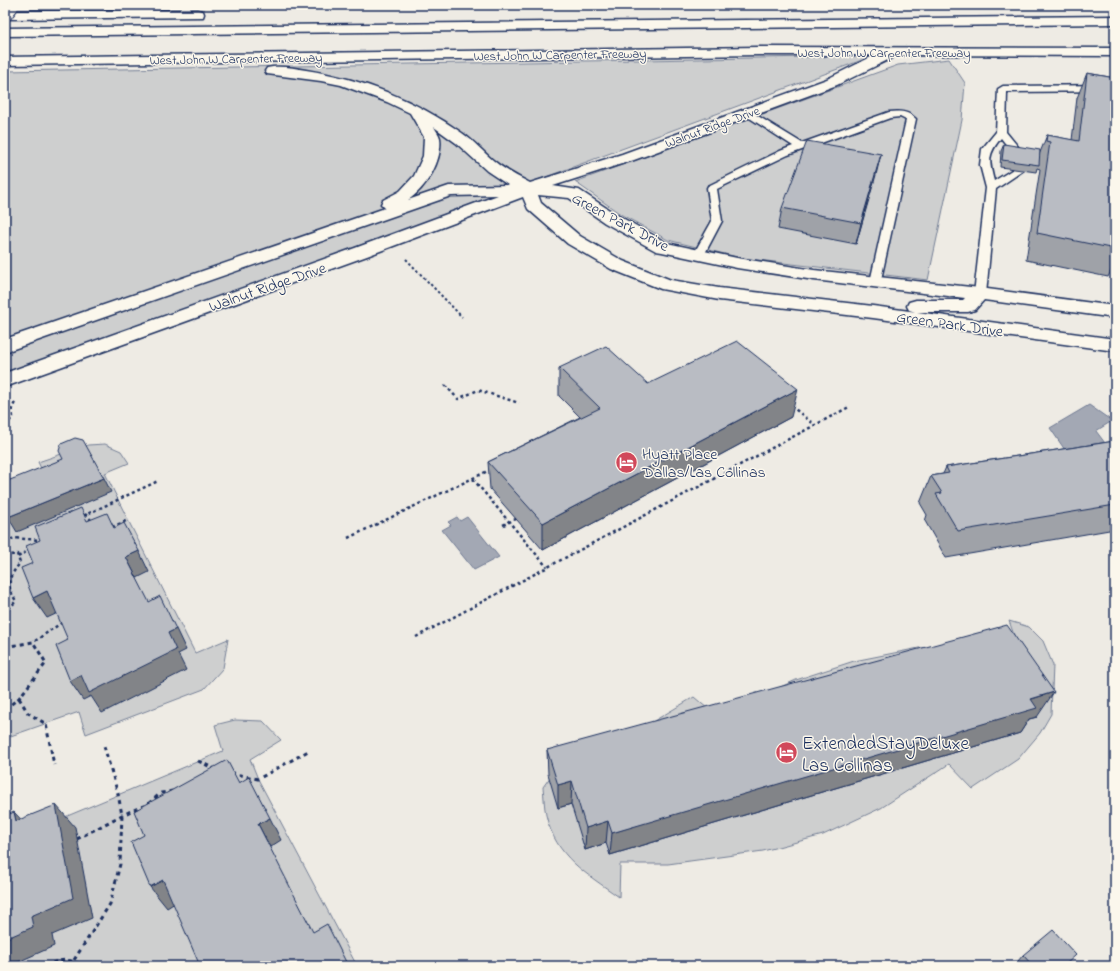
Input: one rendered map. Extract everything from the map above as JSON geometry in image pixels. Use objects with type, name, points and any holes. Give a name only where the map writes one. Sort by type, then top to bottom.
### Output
[{"type":"main road","points":[[5,5],[193,5]]},
{"type":"main road","points":[[5,15],[12,5]]},
{"type":"main road","points":[[5,15],[212,14]]},
{"type":"main road","points":[[5,20],[30,15]]},
{"type":"main road","name":"West John W Carpenter Freeway","points":[[5,32],[1115,20]]},
{"type":"main road","name":"West John W Carpenter Freeway","points":[[5,60],[759,51],[1115,52]]},
{"type":"main road","name":"Walnut Ridge Drive","points":[[5,380],[361,252],[528,189],[628,157],[832,82],[892,52]]},
{"type":"main road","points":[[58,60],[156,67],[295,72],[358,85],[416,109],[458,136],[494,169],[528,189]]},
{"type":"main road","points":[[359,221],[406,194],[421,178],[431,156],[432,137],[416,109]]},
{"type":"main road","name":"Walnut Ridge Drive","points":[[5,346],[359,221],[449,191],[528,189]]},
{"type":"main road","name":"Green Park Drive","points":[[1115,312],[980,294],[814,275],[737,263],[662,247],[611,219],[573,193],[528,189],[534,205],[574,240],[617,265],[667,285],[719,294],[873,312],[1115,345]]},
{"type":"main road","name":"Green Park Drive","points":[[786,302],[858,298],[930,307],[968,306],[980,294]]},
{"type":"lane","points":[[980,294],[991,188],[985,165],[987,149],[1001,132],[1003,90],[1115,88]]},
{"type":"lane","points":[[748,113],[801,147]]},
{"type":"lane","points":[[699,255],[717,221],[712,188],[801,147],[889,115],[902,114],[912,119],[876,282]]},
{"type":"lane","points":[[1001,132],[1019,154]]},
{"type":"lane","points":[[991,188],[1019,170]]},
{"type":"path","points":[[401,254],[462,317]]},
{"type":"path","points":[[445,385],[458,399],[478,390],[519,403]]},
{"type":"path","points":[[790,405],[815,425]]},
{"type":"path","points":[[416,636],[849,407]]},
{"type":"path","points":[[348,538],[494,468]]},
{"type":"path","points":[[5,474],[10,485]]},
{"type":"path","points":[[473,479],[547,567]]},
{"type":"path","points":[[80,517],[158,480]]},
{"type":"path","points":[[85,514],[93,522],[98,524]]},
{"type":"path","points":[[503,525],[516,519]]},
{"type":"path","points":[[110,527],[128,520]]},
{"type":"path","points":[[18,557],[30,550],[44,536]]},
{"type":"path","points":[[5,542],[14,538],[39,540]]},
{"type":"path","points":[[39,540],[41,547]]},
{"type":"path","points":[[5,556],[17,554],[20,563],[10,576],[8,588],[16,601],[5,613]]},
{"type":"path","points":[[5,647],[33,642],[64,621]]},
{"type":"path","points":[[5,709],[19,698],[46,663],[33,642]]},
{"type":"path","points":[[19,698],[28,713],[46,724],[54,765]]},
{"type":"path","points":[[74,960],[110,904],[120,864],[122,815],[118,794],[104,746]]},
{"type":"path","points":[[229,773],[258,779],[310,750]]},
{"type":"path","points":[[198,761],[221,771]]},
{"type":"path","points":[[77,838],[122,815],[148,804],[161,793],[174,790]]},
{"type":"path","points":[[45,966],[62,959],[74,960],[82,966]]},
{"type":"shaded area","points":[[873,56],[5,377],[5,71]]},
{"type":"shaded area","points":[[949,59],[965,83],[962,120],[928,280],[741,258],[668,240],[622,215],[575,182],[898,65]]},
{"type":"shaded area","points":[[1089,405],[1112,421],[1096,431],[1105,443],[1065,450],[1050,428]]},
{"type":"shaded area","points":[[105,444],[121,451],[129,463],[105,473],[195,653],[228,639],[223,668],[204,689],[86,734],[79,712],[5,738],[5,494],[45,477],[38,462],[88,445]]},
{"type":"shaded area","points":[[457,517],[460,521],[467,517],[499,557],[474,570],[442,530],[451,525],[448,522]]},
{"type":"shaded area","name":"ExtendedStayDeluxe Las Collinas","points":[[1009,621],[1029,627],[1043,641],[1053,665],[1051,714],[1040,733],[1018,759],[973,789],[949,764],[881,808],[823,835],[763,851],[668,864],[620,864],[619,897],[584,872],[565,854],[557,843],[545,812],[543,787],[556,769],[612,746],[694,697],[722,721],[756,698],[796,680],[854,661],[919,648],[1018,646]]},
{"type":"shaded area","points":[[235,720],[263,721],[281,740],[250,759],[258,779],[357,966],[5,966],[5,842],[223,751],[215,725]]},
{"type":"building","points":[[1087,73],[1115,78],[1115,249],[1037,233],[1050,142],[1046,141],[1047,135],[1079,141]]},
{"type":"building","points":[[807,141],[881,154],[861,223],[782,208]]},
{"type":"building","points":[[1004,144],[1040,150],[1039,165],[1002,160]]},
{"type":"building","name":"Hyatt Place Dallas/Las Collinas","points":[[737,341],[798,389],[543,523],[488,462],[600,408],[559,368],[606,346],[648,384]]},
{"type":"building","points":[[75,438],[83,440],[104,478],[8,517],[5,510],[5,482],[63,459],[59,451],[61,444]]},
{"type":"building","points":[[1115,441],[1115,505],[958,531],[936,494],[942,493],[931,476],[949,473],[946,467]]},
{"type":"building","points":[[81,508],[87,521],[107,513],[114,528],[124,523],[139,551],[126,557],[149,602],[160,596],[176,629],[168,633],[176,650],[89,693],[81,675],[70,681],[56,646],[68,640],[47,591],[33,598],[21,568],[33,563],[26,546],[40,540],[35,527]]},
{"type":"building","name":"ExtendedStayDeluxe Las Collinas","points":[[1007,625],[1054,692],[1031,699],[1037,708],[612,833],[608,821],[586,828],[572,781],[558,785],[547,750]]},
{"type":"building","points":[[227,760],[239,783],[249,777],[270,818],[258,824],[313,932],[327,924],[348,966],[200,966],[163,880],[150,887],[131,842],[144,835],[134,811]]},
{"type":"building","points":[[56,805],[73,898],[31,916],[33,927],[5,939],[5,816],[14,812],[16,821]]},
{"type":"building","points":[[1053,930],[1076,955],[1064,966],[1033,966],[1023,955]]},
{"type":"place","name":"Hyatt Place Dallas/Las Collinas","points":[[626,462]]},
{"type":"place","name":"ExtendedStayDeluxe Las Collinas","points":[[787,753]]}]
